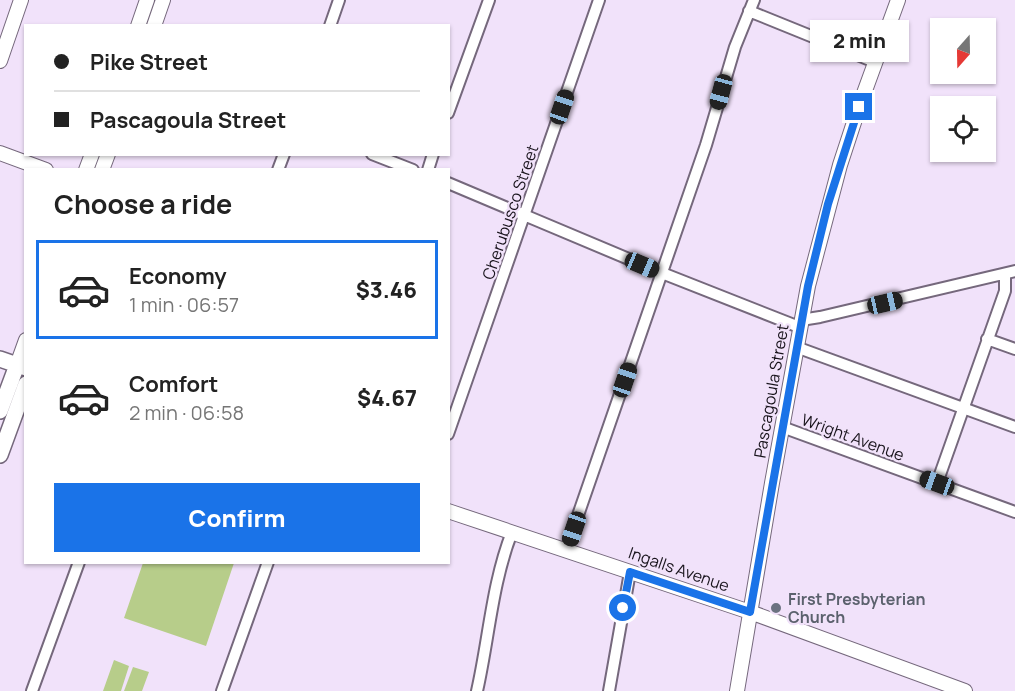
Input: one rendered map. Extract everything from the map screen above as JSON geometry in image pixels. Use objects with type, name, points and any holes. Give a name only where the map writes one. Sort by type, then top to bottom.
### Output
[{"type":"main road","points":[[0,359],[21,366],[0,411]]},
{"type":"main road","points":[[0,455],[24,389]]},
{"type":"street","points":[[0,61],[21,0]]},
{"type":"street","points":[[139,24],[147,0]]},
{"type":"street","points":[[155,24],[163,0]]},
{"type":"street","points":[[331,24],[339,0]]},
{"type":"street","points":[[450,107],[489,0]]},
{"type":"street","name":"Cherubusco Street","points":[[450,428],[599,0]]},
{"type":"street","points":[[566,550],[706,145],[735,47],[754,0]]},
{"type":"street","name":"Pascagoula Street","points":[[737,691],[800,323],[837,175],[898,0]]},
{"type":"street","points":[[749,11],[875,62]]},
{"type":"street","points":[[0,153],[41,168]]},
{"type":"street","points":[[377,156],[408,168]]},
{"type":"street","points":[[450,184],[662,273],[800,323],[1010,273],[937,483]]},
{"type":"street","points":[[987,339],[1015,349]]},
{"type":"street","points":[[795,347],[1015,427]]},
{"type":"street","points":[[21,366],[24,350]]},
{"type":"street","name":"Wright Avenue","points":[[782,427],[1015,512]]},
{"type":"street","name":"Ingalls Avenue","points":[[450,512],[750,612],[965,691]]},
{"type":"street","points":[[477,691],[489,637],[498,575],[512,532]]},
{"type":"street","points":[[32,691],[78,564]]},
{"type":"street","points":[[222,691],[267,564]]},
{"type":"street","points":[[609,691],[630,572]]},
{"type":"green space","points":[[143,564],[234,564],[206,646],[124,618]]},
{"type":"green space","points":[[114,660],[129,666],[121,691],[103,691]]},
{"type":"green space","points":[[133,667],[149,672],[142,691],[124,691]]},
{"type":"place","name":"First Presbyterian Church","points":[[776,608]]},
{"type":"route","points":[[623,608],[630,572],[750,612],[795,347],[808,286],[828,204],[859,107]]}]
